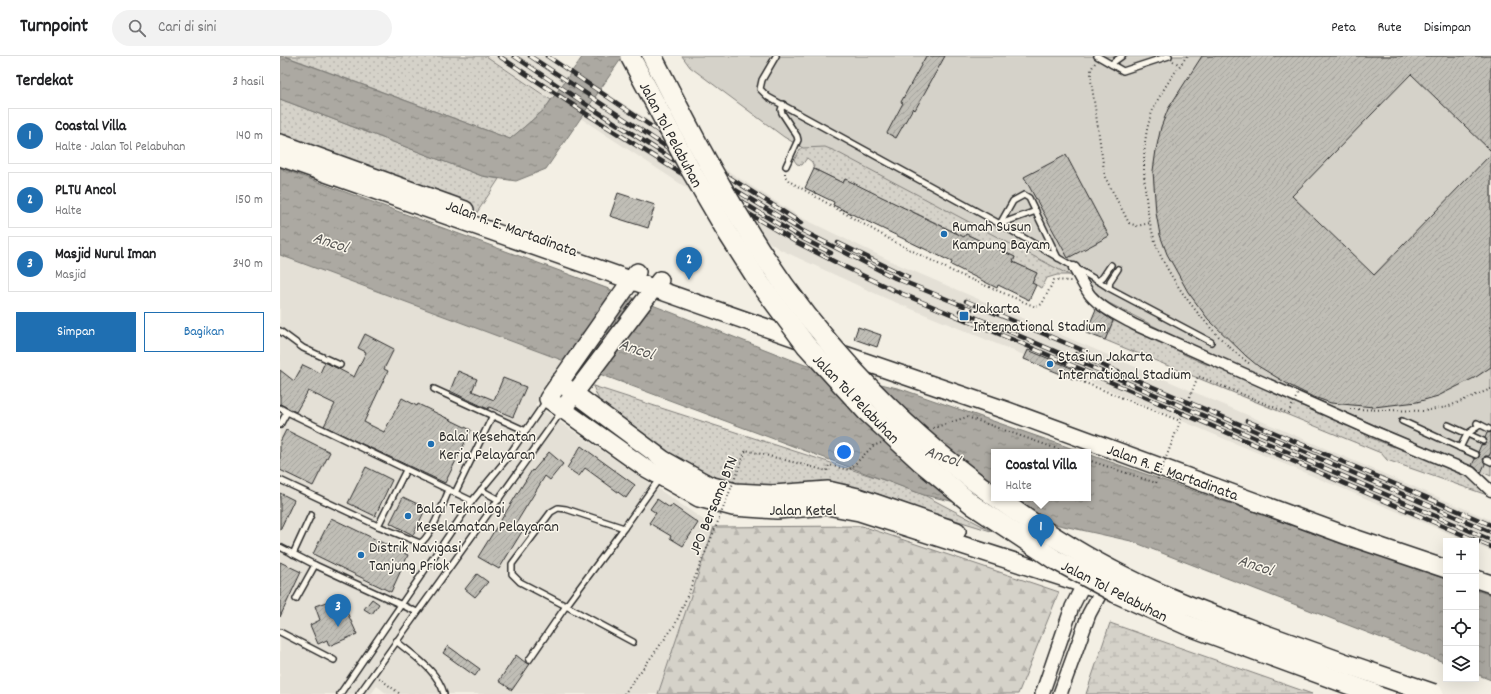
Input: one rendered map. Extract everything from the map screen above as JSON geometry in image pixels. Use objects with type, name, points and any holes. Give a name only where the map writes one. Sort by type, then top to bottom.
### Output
[{"type":"highway","name":"Jalan Tol Pelabuhan","points":[[630,56],[689,167],[727,232],[759,282],[806,345],[867,412],[920,462],[973,505],[1054,559],[1116,593],[1187,625],[1375,694]]},
{"type":"highway","name":"Jalan Tol Pelabuhan","points":[[652,56],[694,136],[742,222],[792,297],[833,347],[871,389],[926,442],[991,494]]},
{"type":"highway","name":"Jalan R. E. Martadinata","points":[[280,143],[631,280]]},
{"type":"highway","name":"Jalan R. E. Martadinata","points":[[280,157],[741,319],[1012,412],[1348,536],[1443,569]]},
{"type":"highway","points":[[548,399],[631,280]]},
{"type":"highway","points":[[563,410],[654,288]]},
{"type":"highway","name":"Jalan Ketel","points":[[559,382],[664,460],[709,484],[735,492],[773,494],[828,490],[858,496],[1084,578]]},
{"type":"highway","name":"Jalan Ketel","points":[[548,399],[644,467],[699,498],[733,507],[777,510],[827,506],[859,512],[1084,578]]},
{"type":"highway","points":[[677,486],[684,471]]},
{"type":"highway","name":"Jalan Tol Pelabuhan","points":[[1001,501],[1016,512],[1123,576],[1179,601],[1218,617],[1346,664],[1434,694]]},
{"type":"highway","points":[[1084,578],[1387,694]]},
{"type":"highway","points":[[1479,580],[1491,584]]},
{"type":"highway","points":[[1103,585],[1278,636],[1445,694]]},
{"type":"street","points":[[1074,268],[1091,295],[1111,312],[1373,431],[1471,472],[1491,491]]},
{"type":"street","points":[[1042,694],[1072,607],[1084,578]]},
{"type":"street","points":[[1060,694],[1089,614],[1103,585]]},
{"type":"lane","points":[[776,56],[762,80],[760,89],[768,97],[1000,224],[1109,288],[1211,342]]},
{"type":"lane","points":[[1098,56],[1123,71],[1169,56]]},
{"type":"lane","points":[[1111,64],[1122,56]]},
{"type":"lane","points":[[783,104],[781,110],[782,113],[798,136],[798,140],[786,166]]},
{"type":"lane","points":[[1000,224],[1013,201],[1024,195],[1029,198],[1058,258]]},
{"type":"lane","points":[[1000,224],[1036,211]]},
{"type":"lane","points":[[1098,281],[1103,277],[1111,264]]},
{"type":"lane","points":[[1109,288],[1110,281],[1118,268]]},
{"type":"lane","points":[[280,330],[303,348],[338,364]]},
{"type":"lane","points":[[434,389],[526,431]]},
{"type":"lane","points":[[340,694],[472,501],[505,461],[548,399]]},
{"type":"lane","points":[[280,408],[472,501]]},
{"type":"lane","points":[[359,694],[563,410]]},
{"type":"lane","points":[[280,425],[287,412]]},
{"type":"lane","points":[[455,493],[493,416]]},
{"type":"lane","points":[[1402,421],[1476,455]]},
{"type":"lane","points":[[1448,424],[1483,441]]},
{"type":"lane","points":[[1460,448],[1467,434],[1479,424],[1489,429]]},
{"type":"lane","points":[[378,526],[406,470]]},
{"type":"lane","points":[[529,660],[566,606],[660,477]]},
{"type":"lane","points":[[280,480],[378,526],[418,542],[422,542],[428,535],[449,490]]},
{"type":"lane","points":[[481,490],[499,500]]},
{"type":"lane","points":[[624,528],[566,509],[558,508],[551,512],[512,564],[512,574],[520,582],[633,642]]},
{"type":"lane","points":[[292,554],[311,515]]},
{"type":"lane","points":[[280,547],[315,565],[417,612]]},
{"type":"lane","points":[[296,599],[315,565]]},
{"type":"lane","points":[[280,632],[334,660]]},
{"type":"lane","points":[[396,641],[433,673],[442,685],[444,694]]},
{"type":"lane","points":[[363,688],[367,694]]},
{"type":"path","points":[[1098,56],[1090,74],[1105,177],[1129,224],[1137,226],[1150,223]]},
{"type":"path","points":[[1187,56],[1166,87],[1153,110],[1147,130],[1144,149],[1145,185],[1150,223],[1154,239],[1165,264],[1198,314],[1220,337],[1253,366]]},
{"type":"path","points":[[786,166],[785,176],[789,181],[893,240],[956,273],[1036,307],[1042,304],[1054,280],[1082,282]]},
{"type":"path","points":[[1091,461],[1156,483],[1198,376],[1288,413],[1298,394]]},
{"type":"path","points":[[1073,378],[1180,421]]},
{"type":"path","points":[[1343,408],[1358,410],[1424,411],[1446,407],[1491,389]]},
{"type":"path","points":[[931,428],[968,417],[1058,449]]},
{"type":"path","name":"JPO Bersama BTN","points":[[624,694],[675,625],[746,450],[827,471],[829,465],[849,470],[873,446],[888,441]]},
{"type":"path","points":[[373,674],[400,694]]},
{"type":"shaded area","points":[[486,56],[551,56],[800,217],[897,264],[1491,520],[1491,551],[1479,546],[1479,538],[1460,538],[1092,383],[885,298],[781,250]]},
{"type":"shaded area","points":[[280,255],[570,361],[535,405],[714,527],[658,694],[387,694],[377,686],[371,694],[280,694]]},
{"type":"green space","points":[[285,56],[486,56],[551,100],[544,110],[510,139]]},
{"type":"green space","points":[[682,56],[1491,56],[1491,476],[1185,342],[1105,301],[1071,276],[835,151],[825,147],[803,148],[784,137],[690,67]]},
{"type":"green space","points":[[280,99],[482,176],[499,179],[476,214],[280,143]]},
{"type":"green space","points":[[788,109],[1072,275],[1057,275],[1047,278],[1042,288],[1032,283],[1037,273],[1013,262],[1015,257],[966,234],[960,246],[956,244],[961,235],[905,208],[903,212],[845,179],[843,183],[814,169],[812,162],[807,158],[802,165],[797,164],[794,160],[803,145]]},
{"type":"green space","points":[[1115,317],[1181,350],[1183,354],[1205,364],[1217,365],[1362,428],[1366,436],[1394,447],[1399,444],[1470,473],[1490,496],[1387,460],[1381,453],[1105,340]]},
{"type":"green space","points":[[593,386],[890,482],[924,495],[994,532],[845,484],[774,488],[732,485],[677,459],[600,403]]},
{"type":"green space","points":[[862,526],[1059,592],[1018,694],[658,694],[714,527]]},
{"type":"green space","points":[[1110,623],[1312,694],[1086,694]]},
{"type":"water","points":[[280,56],[284,56],[510,139],[544,110],[583,56],[623,56],[546,169],[516,181],[482,176],[280,99]]},
{"type":"water","name":"Ancol","points":[[280,168],[655,306],[805,365],[901,389],[1073,449],[991,449],[991,501],[1091,501],[1091,455],[1443,578],[1443,662],[1131,541],[924,495],[280,255]]},
{"type":"water","points":[[1479,591],[1491,595],[1491,680],[1479,675]]},
{"type":"building","points":[[926,56],[945,56],[915,110],[913,108],[896,138],[887,133],[903,103],[901,102]]},
{"type":"building","points":[[1202,56],[1491,56],[1491,151],[1411,74],[1292,196],[1374,275],[1491,154],[1491,367],[1476,377],[1438,396],[1417,402],[1374,407],[1331,403],[1311,396],[1291,386],[1258,366],[1208,319],[1188,292],[1167,254],[1160,235],[1156,213],[1153,171],[1161,127],[1168,109]]},
{"type":"building","points":[[1066,155],[1109,236],[1068,258],[1024,177]]},
{"type":"building","name":"Rumah Susun Kampung Bayam","points":[[814,169],[843,183],[845,179],[964,237],[966,234],[1015,257],[1013,262],[1037,273],[1032,283],[1036,285],[1029,300],[998,285],[997,288],[951,265],[952,262],[833,205],[834,202],[805,188]]},
{"type":"building","points":[[618,193],[655,205],[648,228],[610,216]]},
{"type":"building","points":[[1096,309],[1113,321],[1105,340],[1086,333]]},
{"type":"building","points":[[858,327],[881,335],[877,347],[854,339]]},
{"type":"building","points":[[365,334],[394,349],[384,369],[388,371],[364,422],[384,432],[402,398],[417,406],[418,404],[471,430],[445,483],[324,426],[335,404],[308,391],[296,412],[280,404],[280,370],[294,381],[303,365],[320,373],[325,362],[354,377],[366,352],[358,348]]},
{"type":"building","name":"Stasiun Jakarta International Stadium","points":[[1028,350],[1076,370],[1073,379],[1024,359]]},
{"type":"building","points":[[458,371],[477,379],[472,391],[494,400],[503,378],[526,387],[513,417],[489,407],[488,409],[450,391]]},
{"type":"building","points":[[286,430],[330,452],[313,486],[280,470],[280,442]]},
{"type":"building","points":[[1491,432],[1491,452],[1489,456],[1485,456],[1483,459],[1485,464],[1481,473],[1472,465],[1475,459],[1479,457],[1480,454],[1478,452],[1481,445],[1486,443],[1487,440],[1485,438],[1487,433]]},
{"type":"building","points":[[581,446],[635,485],[626,498],[585,468],[579,476],[567,468]]},
{"type":"building","points":[[549,452],[563,464],[550,480],[545,476],[515,525],[523,530],[499,569],[478,557],[532,470],[533,471]]},
{"type":"building","points":[[366,467],[392,480],[375,516],[348,503]]},
{"type":"building","points":[[280,493],[294,500],[280,530]]},
{"type":"building","name":"Balai Teknologi Keselamatan Pelayaran","points":[[403,497],[426,508],[413,535],[390,523]]},
{"type":"building","points":[[657,499],[670,508],[672,505],[698,523],[683,546],[670,538],[671,536],[649,523],[656,513],[650,509]]},
{"type":"building","name":"Distrik Navigasi Tanjung Priok","points":[[331,518],[408,555],[391,592],[313,554]]},
{"type":"building","points":[[280,562],[301,572],[280,617]]},
{"type":"building","points":[[477,574],[488,582],[475,597],[465,589]]},
{"type":"building","points":[[340,597],[357,634],[329,646],[327,640],[318,644],[310,625],[320,620],[315,606]]},
{"type":"building","points":[[372,599],[379,604],[372,614],[364,609]]},
{"type":"building","points":[[448,646],[480,669],[475,676],[443,653]]},
{"type":"building","points":[[516,655],[526,663],[530,664],[512,690],[499,681]]},
{"type":"railway","points":[[499,56],[585,113],[674,169],[796,242],[845,267],[893,290],[1016,341],[1491,547]]},
{"type":"railway","points":[[514,56],[590,107],[677,162],[798,236],[831,253]]},
{"type":"railway","points":[[530,56],[680,156],[801,230],[895,278],[971,309]]},
{"type":"railway","points":[[547,56],[685,149],[801,223]]},
{"type":"railway","points":[[838,243],[908,277]]},
{"type":"railway","points":[[966,301],[1087,352]]},
{"type":"railway","points":[[960,311],[1491,540]]},
{"type":"railway","points":[[1076,354],[1491,532]]},
{"type":"railway","points":[[1247,421],[1491,525]]},
{"type":"place","name":"Rumah Susun Kampung Bayam","points":[[944,234]]},
{"type":"place","name":"PLTU Ancol","points":[[689,280]]},
{"type":"place","name":"Jakarta International Stadium","points":[[964,316]]},
{"type":"place","name":"Stasiun Jakarta International Stadium","points":[[1050,364]]},
{"type":"place","name":"Balai Kesehatan Kerja Pelayaran","points":[[431,444]]},
{"type":"place","name":"Balai Teknologi Keselamatan Pelayaran","points":[[408,516]]},
{"type":"place","name":"Coastal Villa","points":[[1041,547]]},
{"type":"place","name":"Distrik Navigasi Tanjung Priok","points":[[361,555]]},
{"type":"place","name":"Masjid Nurul Iman","points":[[338,627]]}]
